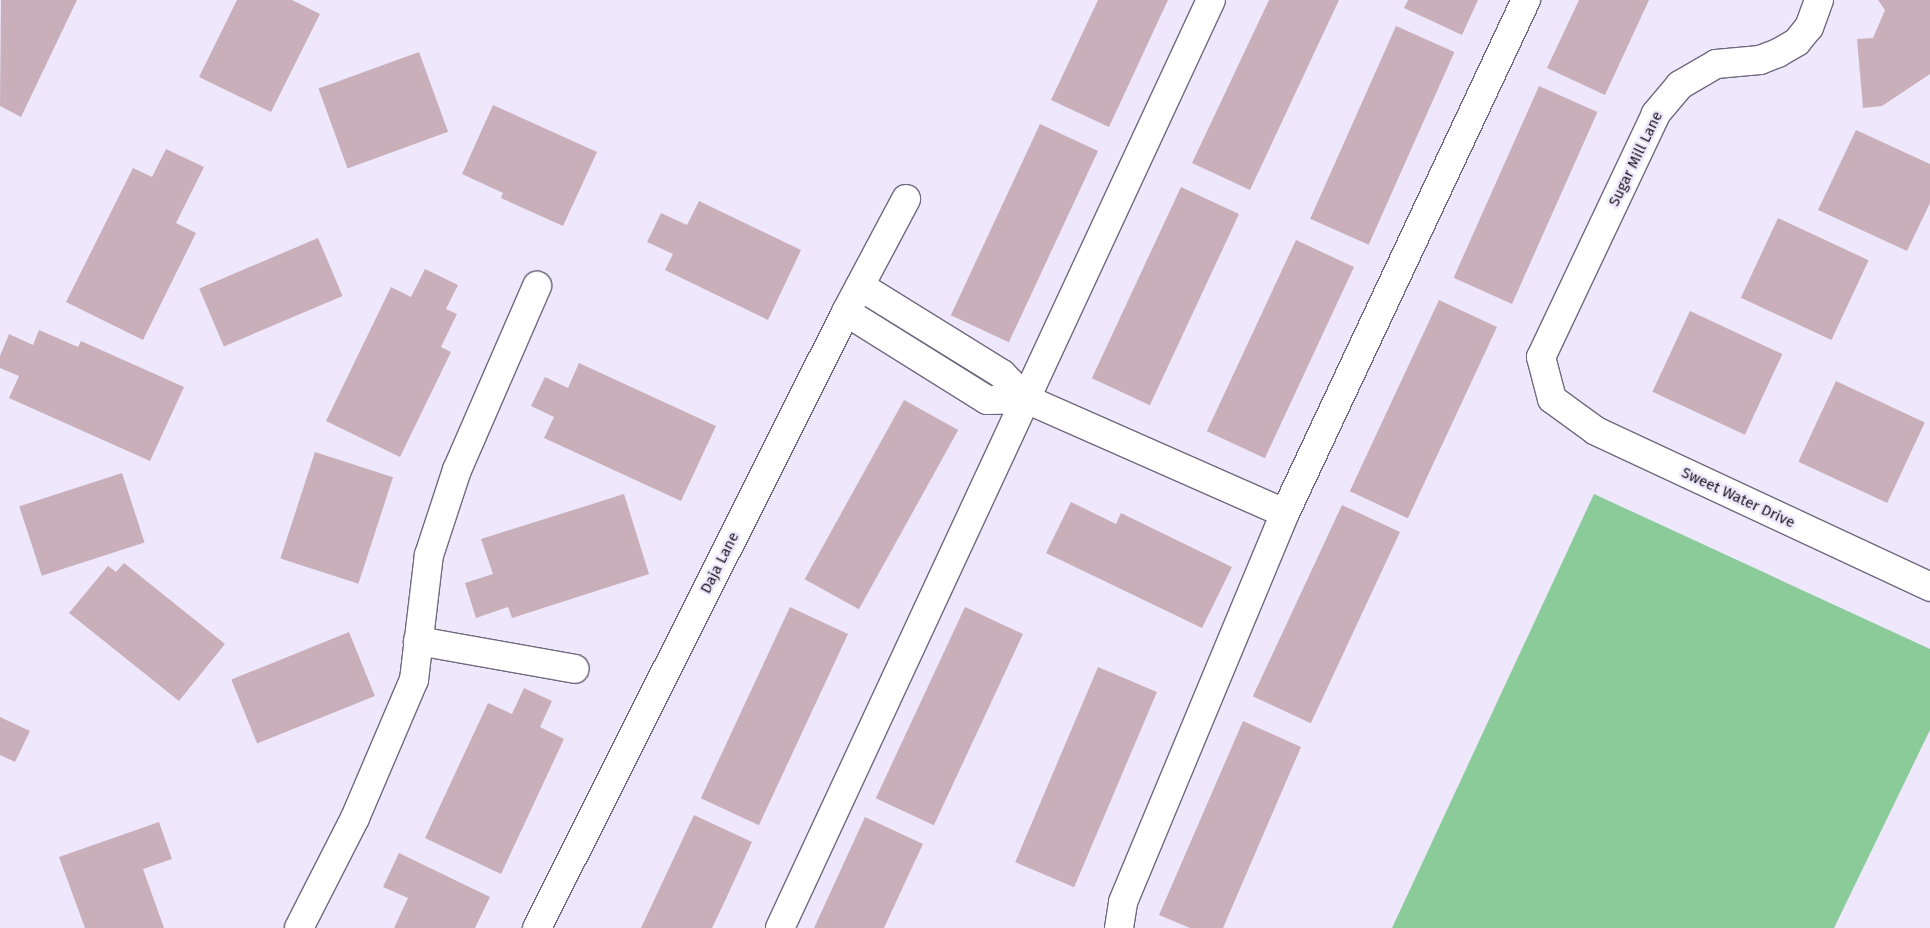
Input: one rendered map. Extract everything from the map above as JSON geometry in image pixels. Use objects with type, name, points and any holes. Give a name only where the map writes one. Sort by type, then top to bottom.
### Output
[{"type":"street","points":[[780,928],[1211,0]]},
{"type":"street","points":[[1119,928],[1123,902],[1285,513],[1526,0]]},
{"type":"street","name":"Sugar Mill Lane","points":[[1552,399],[1541,358],[1656,114],[1680,85],[1716,64],[1760,60],[1778,54],[1797,42],[1809,27],[1820,0]]},
{"type":"street","name":"Daja Lane","points":[[537,928],[846,312],[906,199]]},
{"type":"street","points":[[299,928],[355,818],[414,680],[429,555],[457,470],[537,286]]},
{"type":"street","points":[[860,286],[1002,374],[1026,399],[1285,513]]},
{"type":"street","points":[[846,312],[986,400],[1026,399]]},
{"type":"street","name":"Sweet Water Drive","points":[[1552,399],[1596,431],[1930,587]]},
{"type":"street","points":[[418,641],[575,669]]},
{"type":"green space","points":[[1594,494],[1930,649],[1930,730],[1834,928],[1392,928]]},
{"type":"building","points":[[1,0],[77,0],[21,117],[0,106]]},
{"type":"building","points":[[237,0],[292,0],[320,14],[271,112],[199,77]]},
{"type":"building","points":[[1098,0],[1168,0],[1109,127],[1051,100]]},
{"type":"building","points":[[1269,0],[1339,0],[1250,190],[1192,163]]},
{"type":"building","points":[[1408,0],[1478,0],[1462,35],[1404,8]]},
{"type":"building","points":[[1579,0],[1649,0],[1605,95],[1547,68]]},
{"type":"building","points":[[1878,0],[1930,0],[1930,74],[1882,106],[1863,108],[1857,39],[1873,38],[1885,10]]},
{"type":"building","points":[[1396,26],[1454,52],[1369,245],[1310,219]]},
{"type":"building","points":[[419,52],[448,132],[348,168],[318,89]]},
{"type":"building","points":[[1539,86],[1597,112],[1512,304],[1454,278]]},
{"type":"building","points":[[493,105],[597,152],[563,226],[501,198],[503,193],[462,174]]},
{"type":"building","points":[[1040,124],[1098,151],[1009,342],[951,315]]},
{"type":"building","points":[[1856,130],[1930,164],[1930,203],[1907,251],[1818,210]]},
{"type":"building","points":[[166,149],[204,167],[176,223],[196,233],[143,340],[66,302],[133,168],[152,177]]},
{"type":"building","points":[[1181,187],[1239,214],[1150,405],[1092,378]]},
{"type":"building","points":[[699,201],[801,250],[768,320],[665,270],[673,254],[647,242],[661,213],[687,225]]},
{"type":"building","points":[[1778,218],[1869,260],[1831,340],[1741,298]]},
{"type":"building","points":[[318,238],[343,296],[224,346],[199,288]]},
{"type":"building","points":[[1296,240],[1354,267],[1265,458],[1207,431]]},
{"type":"building","points":[[425,269],[458,285],[446,309],[457,314],[441,347],[451,352],[400,457],[326,421],[391,287],[411,297]]},
{"type":"building","points":[[1439,300],[1497,327],[1408,518],[1350,491]]},
{"type":"building","points":[[1690,311],[1782,354],[1745,435],[1652,392]]},
{"type":"building","points":[[39,330],[78,347],[81,341],[184,387],[150,461],[9,398],[19,376],[0,368],[0,356],[9,334],[33,345]]},
{"type":"building","points":[[579,363],[716,426],[681,501],[544,438],[554,417],[531,406],[545,377],[568,388]]},
{"type":"building","points":[[1836,381],[1925,422],[1887,503],[1798,462]]},
{"type":"building","points":[[904,400],[958,430],[859,609],[805,579]]},
{"type":"building","points":[[315,452],[393,477],[358,584],[280,559]]},
{"type":"building","points":[[122,473],[145,542],[42,576],[19,506]]},
{"type":"building","points":[[624,494],[649,574],[512,618],[508,607],[476,618],[465,583],[493,574],[481,539]]},
{"type":"building","points":[[1071,502],[1116,524],[1121,513],[1232,567],[1202,628],[1046,553]]},
{"type":"building","points":[[1342,505],[1400,532],[1311,723],[1253,696]]},
{"type":"building","points":[[124,563],[225,644],[179,701],[69,613],[108,566],[116,572]]},
{"type":"building","points":[[790,607],[848,634],[759,825],[701,798]]},
{"type":"building","points":[[965,607],[1023,634],[934,825],[876,798]]},
{"type":"building","points":[[349,632],[375,696],[257,744],[231,680]]},
{"type":"building","points":[[1098,667],[1157,692],[1074,887],[1015,862]]},
{"type":"building","points":[[524,688],[552,701],[540,727],[564,739],[501,874],[425,838],[488,703],[512,714]]},
{"type":"building","points":[[0,717],[30,731],[15,762],[0,755]]},
{"type":"building","points":[[1243,721],[1301,747],[1223,928],[1190,928],[1159,915]]},
{"type":"building","points":[[694,815],[752,842],[723,905],[712,928],[641,928]]},
{"type":"building","points":[[865,817],[923,844],[884,928],[814,928]]},
{"type":"building","points":[[159,822],[172,859],[143,869],[164,928],[85,928],[59,857]]},
{"type":"building","points":[[399,853],[490,897],[475,928],[394,928],[408,898],[383,887]]}]
